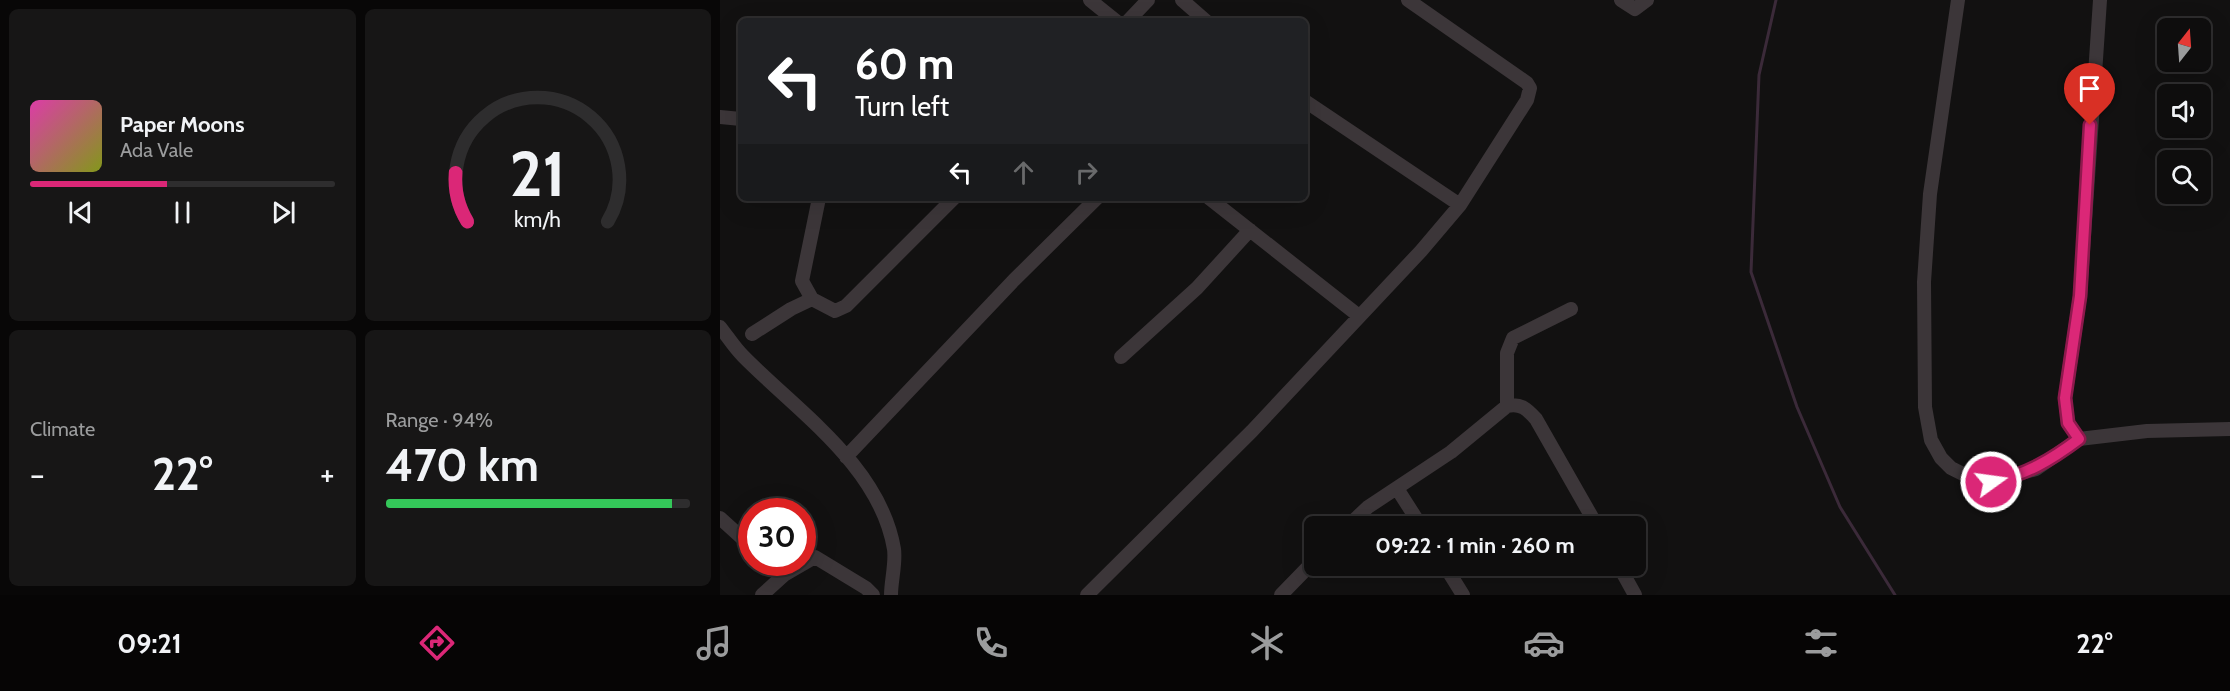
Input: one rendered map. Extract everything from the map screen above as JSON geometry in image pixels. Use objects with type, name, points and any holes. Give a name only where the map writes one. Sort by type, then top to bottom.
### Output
[{"type":"street","points":[[1090,0],[1112,18]]},
{"type":"street","points":[[1131,18],[1148,0]]},
{"type":"street","points":[[1182,0],[1203,18]]},
{"type":"street","points":[[1087,595],[1252,431],[1460,205],[1527,100],[1530,88],[1408,0]]},
{"type":"street","points":[[1621,0],[1635,9],[1647,0]]},
{"type":"street","points":[[1958,0],[1930,194],[1924,282],[1925,407],[1931,440],[1941,458],[1951,468],[1969,477],[1991,482],[2013,478],[2036,469],[2079,439],[2147,431],[2230,429]]},
{"type":"street","points":[[2079,439],[2068,423],[2065,398],[2080,296],[2100,0]]},
{"type":"street","points":[[1308,103],[1460,205]]},
{"type":"street","points":[[720,117],[738,120]]},
{"type":"street","points":[[818,201],[802,275],[804,288],[812,299],[829,310],[841,310],[951,201]]},
{"type":"street","points":[[846,457],[1014,280],[1094,201]]},
{"type":"street","points":[[1213,201],[1359,316]]},
{"type":"street","points":[[1121,357],[1197,288],[1250,230]]},
{"type":"street","points":[[752,334],[791,309],[812,299]]},
{"type":"street","points":[[1507,406],[1507,353],[1514,338],[1571,309]]},
{"type":"street","points":[[721,330],[740,354],[804,410],[846,457],[871,492],[886,520],[894,550],[891,595]]},
{"type":"street","points":[[1359,516],[1368,507],[1398,490],[1451,452],[1507,406],[1521,405],[1536,418],[1591,516]]},
{"type":"street","points":[[1398,490],[1415,516]]},
{"type":"street","points":[[720,518],[738,534]]},
{"type":"street","points":[[816,558],[874,595],[892,571]]},
{"type":"street","points":[[1281,595],[1304,571]]},
{"type":"street","points":[[762,595],[782,576]]},
{"type":"street","points":[[1451,576],[1463,595]]},
{"type":"street","points":[[1624,576],[1635,595]]},
{"type":"waterway","points":[[1776,0],[1759,75],[1751,272],[1797,407],[1840,507],[1895,595]]},
{"type":"route","points":[[1991,482],[2013,478],[2036,469],[2079,439],[2068,423],[2065,398],[2080,296],[2090,125]]}]
